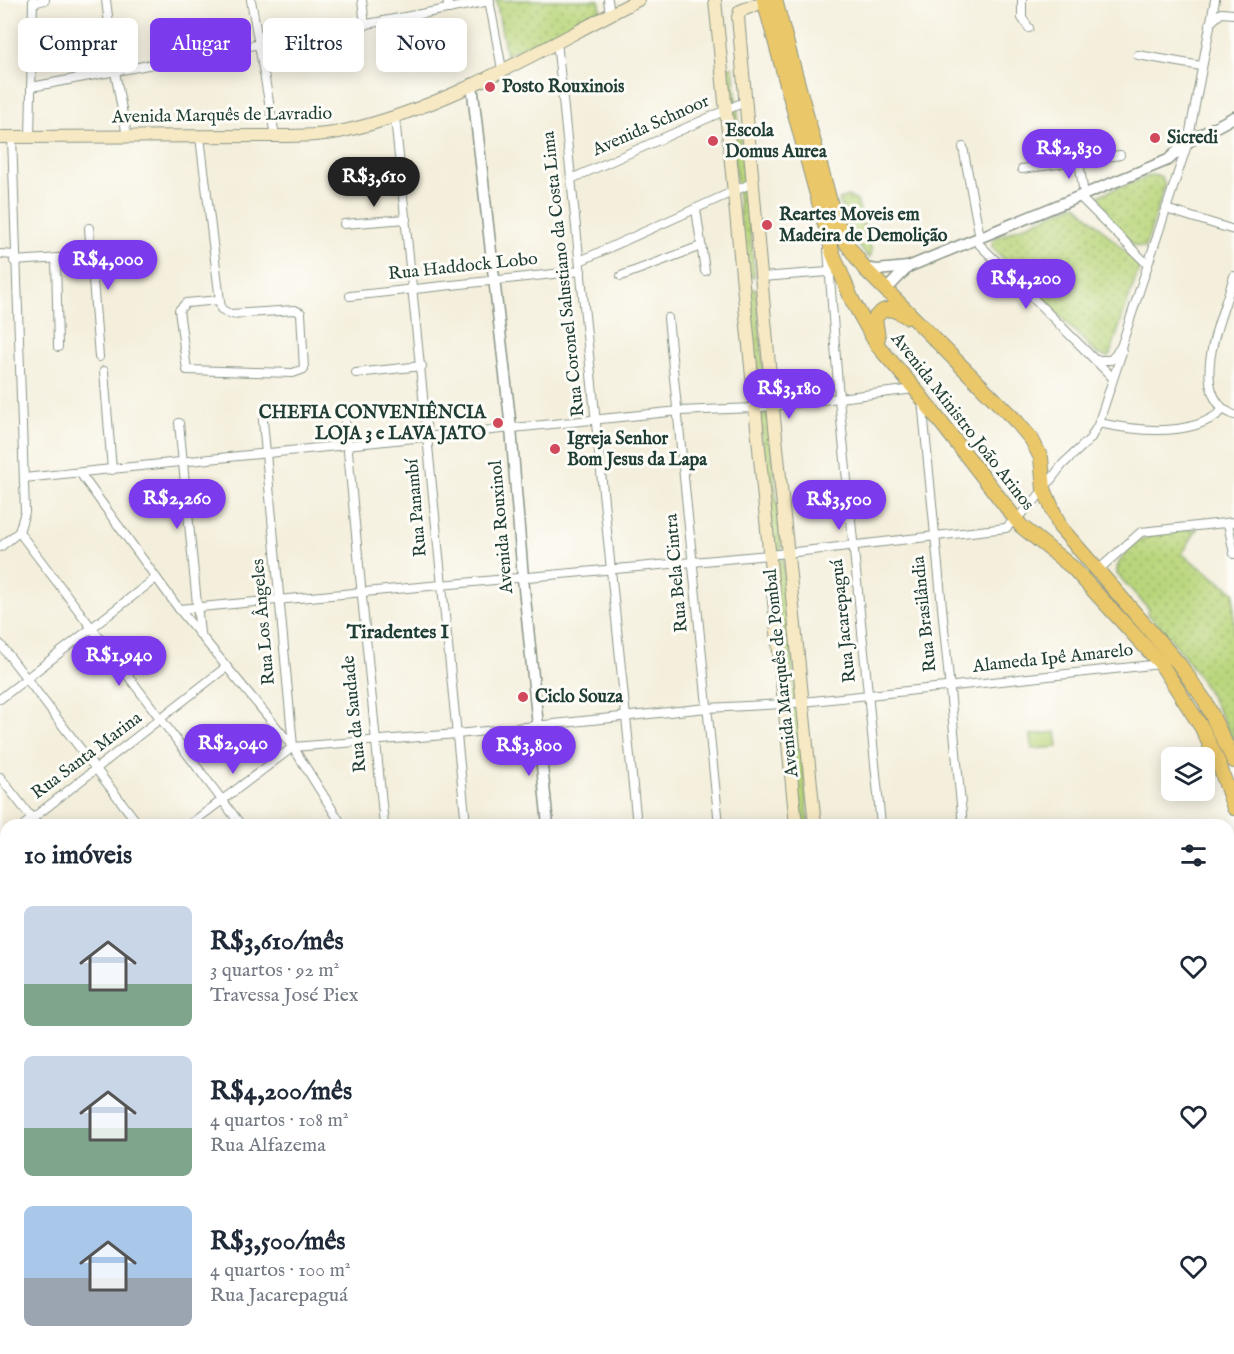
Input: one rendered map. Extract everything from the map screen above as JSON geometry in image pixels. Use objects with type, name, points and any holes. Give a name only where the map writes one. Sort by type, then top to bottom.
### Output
[{"type":"main road","name":"Avenida Marquês de Lavradio","points":[[6,137],[275,136],[315,135],[347,130],[395,117],[472,84],[638,0]]},
{"type":"main road","name":"Avenida Marquês de Pombal","points":[[715,0],[795,819]]},
{"type":"main road","points":[[719,24],[723,0]]},
{"type":"main road","name":"Avenida Marquês de Pombal","points":[[768,0],[746,8],[738,14],[773,411],[814,819]]},
{"type":"main road","name":"Avenida Ministro João Arinos","points":[[768,0],[828,234],[852,300],[877,345],[919,394],[1016,521],[1086,582],[1161,664],[1202,728],[1234,808]]},
{"type":"main road","name":"Avenida Ministro João Arinos","points":[[768,0],[834,216],[847,244],[864,268],[1017,422],[1032,440],[1041,458],[1044,489],[1060,527],[1162,642],[1193,682],[1215,720],[1234,761]]},
{"type":"main road","points":[[720,43],[731,48],[741,58]]},
{"type":"main road","points":[[886,290],[877,307],[875,318],[880,344],[892,364]]},
{"type":"main road","points":[[875,318],[883,310],[891,309],[921,325]]},
{"type":"main road","points":[[752,389],[771,387]]},
{"type":"main road","points":[[755,413],[766,415],[773,411]]},
{"type":"main road","points":[[767,537],[774,538],[786,534]]},
{"type":"main road","points":[[769,559],[776,561],[788,558]]},
{"type":"main road","points":[[1086,582],[1097,571]]},
{"type":"main road","points":[[782,686],[794,687],[801,683]]},
{"type":"main road","points":[[784,709],[803,707]]},
{"type":"street","points":[[30,138],[33,1],[45,0]]},
{"type":"street","points":[[106,0],[108,18]]},
{"type":"street","points":[[251,0],[275,136]]},
{"type":"street","points":[[362,0],[365,26]]},
{"type":"street","points":[[608,0],[610,14]]},
{"type":"street","points":[[1022,0],[1022,18],[1029,28]]},
{"type":"street","points":[[1095,360],[1111,360],[1121,347],[1188,142],[1215,0]]},
{"type":"street","points":[[138,68],[365,26],[448,5],[490,1],[502,69]]},
{"type":"street","points":[[1210,23],[1221,13],[1234,14]]},
{"type":"street","name":"Rua Coronel Salustiano da Costa Lima","points":[[557,41],[636,819]]},
{"type":"street","points":[[1138,55],[1201,66]]},
{"type":"street","points":[[31,87],[115,72],[127,135]]},
{"type":"street","name":"Avenida Rouxinol","points":[[472,84],[511,428],[523,578],[547,819]]},
{"type":"street","name":"Avenida Schnoor","points":[[571,179],[744,102]]},
{"type":"street","name":"Rua Panambí","points":[[395,117],[422,366],[441,586],[465,819]]},
{"type":"street","points":[[864,268],[908,267],[978,239],[1168,160],[1188,142],[1234,117]]},
{"type":"street","points":[[0,547],[20,532],[25,512],[14,258],[6,137]]},
{"type":"street","points":[[200,137],[220,300],[221,309],[230,314],[296,310],[301,313],[304,369],[293,373],[192,372],[187,370],[179,310],[186,303],[220,300]]},
{"type":"street","points":[[963,147],[978,239],[1113,378]]},
{"type":"street","points":[[1022,169],[1120,155]]},
{"type":"street","points":[[1079,161],[1082,196],[1148,265]]},
{"type":"street","points":[[580,261],[752,183]]},
{"type":"street","points":[[696,209],[705,271]]},
{"type":"street","points":[[1166,209],[1234,230]]},
{"type":"street","points":[[344,224],[406,219]]},
{"type":"street","points":[[89,228],[99,357]]},
{"type":"street","name":"Rua Jacarepaguá","points":[[828,234],[828,272],[839,399],[879,819]]},
{"type":"street","points":[[621,276],[701,246]]},
{"type":"street","points":[[0,254],[14,258],[92,256]]},
{"type":"street","points":[[56,258],[58,347]]},
{"type":"street","points":[[886,290],[908,267]]},
{"type":"street","name":"Rua Haddock Lobo","points":[[350,296],[581,272]]},
{"type":"street","points":[[762,277],[828,272]]},
{"type":"street","points":[[1234,276],[1230,304],[1208,368],[1209,384],[1223,410],[1234,415]]},
{"type":"street","name":"Rua Bela Cintra","points":[[668,318],[679,411],[717,819]]},
{"type":"street","points":[[788,558],[853,546],[1006,528],[1016,521],[1064,464],[1090,439],[1099,423],[1122,352],[1121,347]]},
{"type":"street","points":[[356,374],[422,366]]},
{"type":"street","points":[[104,371],[112,470]]},
{"type":"street","points":[[773,411],[839,399],[919,394]]},
{"type":"street","name":"Rua Brasilândia","points":[[919,394],[962,819]]},
{"type":"street","points":[[1099,423],[1143,430],[1176,428],[1214,418],[1223,410]]},
{"type":"street","points":[[24,478],[679,411],[755,413]]},
{"type":"street","name":"Rua da Saudade","points":[[345,420],[383,819]]},
{"type":"street","name":"Rua Los Ângeles","points":[[263,421],[293,747]]},
{"type":"street","points":[[179,423],[200,635]]},
{"type":"street","points":[[80,473],[179,609],[225,668],[293,747],[338,819]]},
{"type":"street","points":[[1097,571],[1141,532],[1231,522],[1234,554]]},
{"type":"street","points":[[20,532],[91,630],[236,819]]},
{"type":"street","points":[[179,609],[278,602],[693,560],[769,559]]},
{"type":"street","points":[[0,699],[156,578]]},
{"type":"street","points":[[0,644],[134,819]]},
{"type":"street","name":"Alameda Ipê Amarelo","points":[[803,707],[868,695],[1161,664]]},
{"type":"street","name":"Rua Santa Marina","points":[[37,819],[95,769],[225,668]]},
{"type":"street","points":[[197,819],[293,747],[458,734],[707,708],[784,709]]},
{"type":"street","points":[[0,777],[32,819]]},
{"type":"green space","points":[[496,0],[599,0],[601,11],[506,55]]},
{"type":"green space","points":[[733,67],[755,277],[746,276],[725,69]]},
{"type":"green space","points":[[1152,175],[1161,177],[1165,185],[1145,248],[1133,245],[1094,199]]},
{"type":"green space","points":[[847,196],[857,201],[872,252],[869,258],[854,238],[844,216],[839,200]]},
{"type":"green space","points":[[1076,204],[1140,266],[1109,357],[1097,354],[992,247],[993,239]]},
{"type":"green space","points":[[756,289],[808,819],[799,819],[747,290]]},
{"type":"green space","points":[[1197,529],[1182,554],[1234,592],[1234,743],[1217,708],[1186,658],[1147,614],[1149,609],[1117,574],[1120,560],[1133,545],[1141,540],[1167,532]]},
{"type":"green space","points":[[1056,732],[1058,747],[1032,749],[1031,735]]},
{"type":"place","name":"Posto Rouxinois","points":[[490,87]]},
{"type":"place","name":"Sicredi","points":[[1155,138]]},
{"type":"place","name":"Escola Domus Aurea","points":[[713,141]]},
{"type":"place","name":"Reartes Moveis em Madeira de Demolição","points":[[767,225]]},
{"type":"place","name":"CHEFIA CONVENIÊNCIA LOJA 3 e LAVA JATO","points":[[498,423]]},
{"type":"place","name":"Igreja Senhor Bom Jesus da Lapa","points":[[555,449]]},
{"type":"place","name":"Ciclo Souza","points":[[523,697]]},
{"type":"district","name":"Tiradentes I","points":[[398,632]]}]
